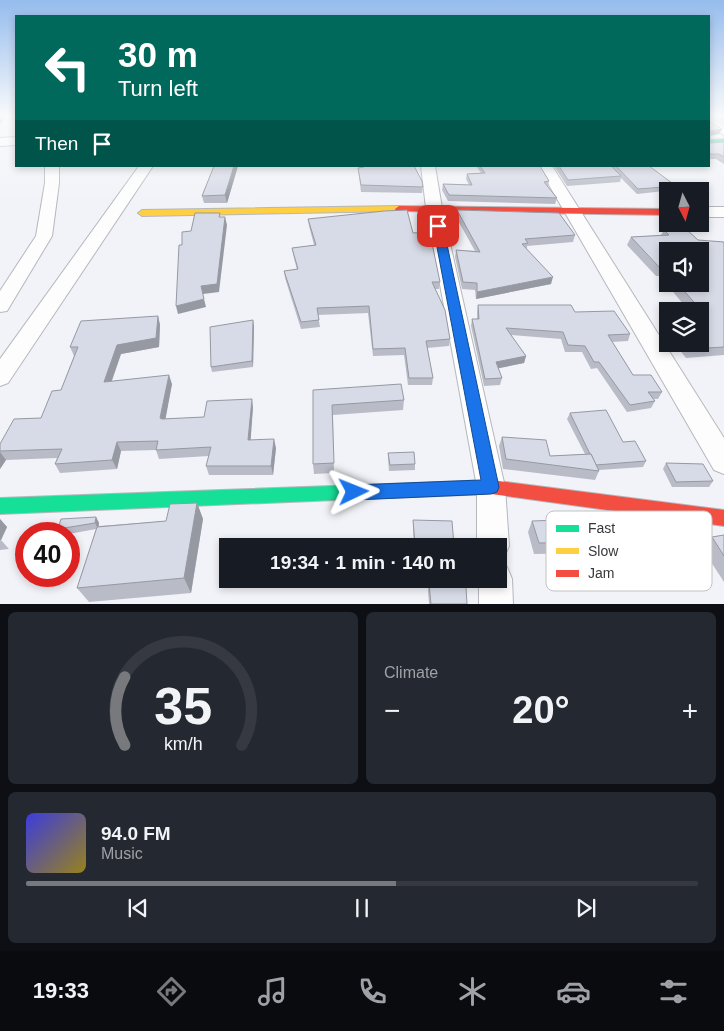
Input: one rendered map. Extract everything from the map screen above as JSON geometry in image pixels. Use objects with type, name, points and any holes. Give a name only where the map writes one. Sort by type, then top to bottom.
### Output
[{"type":"street","points":[[0,306],[44,236],[52,183],[52,167]]},
{"type":"street","points":[[0,377],[145,167]]},
{"type":"street","points":[[428,167],[434,208],[491,487],[493,538]]},
{"type":"street","points":[[546,167],[724,462]]},
{"type":"street","points":[[142,213],[434,208],[572,212],[659,212]]},
{"type":"street","points":[[709,212],[724,212]]},
{"type":"street","points":[[0,506],[491,487],[671,511]]},
{"type":"street","points":[[495,588],[496,604]]},
{"type":"building","points":[[710,144],[724,144],[724,157],[719,154],[710,154]]},
{"type":"building","points":[[214,167],[234,167],[225,195],[202,196]]},
{"type":"building","points":[[415,167],[423,187],[361,185],[358,168]]},
{"type":"building","points":[[481,167],[541,167],[549,181],[544,182],[557,198],[449,195],[443,184],[472,185],[467,174],[485,173]]},
{"type":"building","points":[[560,167],[612,167],[621,176],[568,180]]},
{"type":"building","points":[[617,167],[650,167],[671,182],[659,182],[659,187],[638,189]]},
{"type":"building","points":[[407,210],[413,233],[428,232],[440,282],[432,282],[445,310],[450,339],[426,341],[433,378],[409,378],[405,348],[373,349],[369,306],[317,308],[319,320],[301,322],[284,271],[298,269],[292,248],[316,245],[308,219]]},
{"type":"building","points":[[457,210],[559,213],[575,235],[525,239],[528,243],[522,244],[553,277],[477,292],[477,283],[463,282],[456,250],[480,252]]},
{"type":"building","points":[[195,213],[220,213],[219,217],[225,217],[217,284],[201,286],[204,299],[176,306],[179,245],[182,245],[182,232],[191,231]]},
{"type":"building","points":[[666,232],[689,232],[698,240],[724,242],[724,347],[709,348],[709,302],[694,302],[685,292],[709,292],[709,242],[659,242],[659,267],[631,237],[669,235]]},
{"type":"building","points":[[478,305],[571,305],[575,312],[614,311],[630,334],[608,335],[633,375],[651,375],[662,392],[648,392],[655,401],[630,405],[599,362],[594,362],[585,346],[568,345],[563,332],[506,328],[526,356],[496,362],[502,378],[485,379],[472,319],[479,319]]},
{"type":"building","points":[[158,316],[156,338],[117,345],[104,382],[169,375],[160,418],[162,419],[204,417],[207,401],[252,399],[248,440],[274,439],[271,466],[206,466],[211,447],[156,450],[158,441],[117,442],[112,460],[55,464],[62,449],[0,451],[0,444],[14,419],[41,418],[52,391],[61,390],[78,347],[70,347],[81,321]]},
{"type":"building","points":[[253,320],[252,361],[211,367],[210,327]]},
{"type":"building","points":[[401,384],[404,400],[332,405],[334,463],[313,464],[313,390]]},
{"type":"building","points":[[606,410],[623,442],[635,441],[646,461],[596,465],[570,413]]},
{"type":"building","points":[[502,437],[546,440],[550,456],[591,454],[599,471],[506,459]]},
{"type":"building","points":[[414,452],[415,464],[390,465],[388,453]]},
{"type":"building","points":[[666,463],[703,464],[713,481],[676,482]]},
{"type":"building","points":[[197,503],[184,578],[77,588],[80,587],[80,579],[97,527],[166,521],[170,504]]},
{"type":"building","points":[[96,517],[95,523],[80,525],[80,522],[60,522],[61,519]]},
{"type":"building","points":[[413,520],[452,521],[453,538],[414,538]]},
{"type":"building","points":[[546,520],[546,543],[539,543],[532,521]]},
{"type":"building","points":[[724,535],[724,556],[712,537]]},
{"type":"building","points":[[429,588],[466,588],[467,604],[431,604]]},
{"type":"traffic: fast","points":[[0,506],[360,492]]},
{"type":"traffic: slow","points":[[142,213],[399,209]]},
{"type":"traffic: jam","points":[[399,209],[659,212]]},
{"type":"traffic: jam","points":[[360,492],[491,487],[671,511]]},
{"type":"traffic: jam","points":[[712,516],[724,518]]},
{"type":"route","points":[[354,492],[491,487],[438,226]]}]
